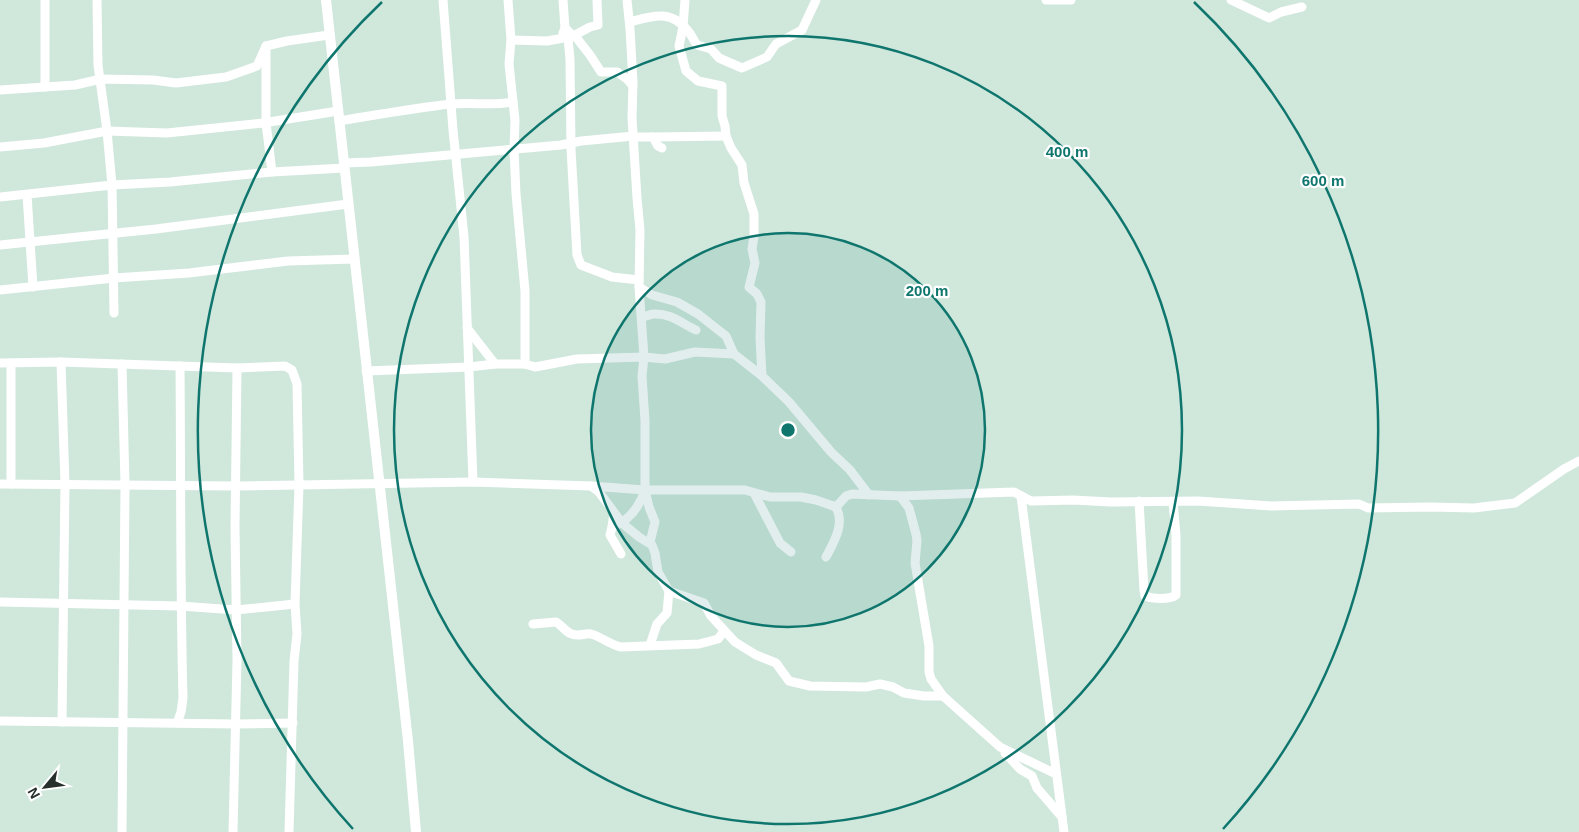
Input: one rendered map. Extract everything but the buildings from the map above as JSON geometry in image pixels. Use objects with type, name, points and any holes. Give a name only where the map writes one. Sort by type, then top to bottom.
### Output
[{"type":"main road","points":[[326,0],[408,741],[416,832]]},
{"type":"street","points":[[45,0],[45,87]]},
{"type":"street","points":[[97,0],[98,65],[108,131],[112,185],[114,313]]},
{"type":"street","points":[[443,0],[464,237],[473,482]]},
{"type":"street","points":[[508,0],[511,40],[509,64],[515,120],[516,194],[525,292],[525,364]]},
{"type":"street","points":[[563,0],[564,28],[568,38],[575,234],[580,264],[612,277],[639,283],[646,292],[677,302],[698,314],[726,336],[734,354],[762,376],[788,402],[831,452],[850,470],[869,495]]},
{"type":"street","points":[[568,38],[598,25],[597,0]]},
{"type":"street","points":[[627,0],[630,22],[634,137],[640,230],[639,283],[644,356],[642,376],[646,490],[648,507],[655,522],[650,542],[655,553],[658,572],[669,591],[666,613],[657,624],[650,645]]},
{"type":"street","points":[[685,0],[683,27],[679,46],[687,74],[694,76],[698,82],[722,86],[722,116],[726,136],[730,148],[742,165],[744,183],[754,214],[752,249],[755,263],[749,285],[761,302],[762,376]]},
{"type":"street","points":[[630,22],[662,15],[671,17],[689,31],[697,45],[711,49],[719,58],[742,68],[767,57],[776,44],[802,30],[816,0]]},
{"type":"street","points":[[1046,0],[1071,0]]},
{"type":"street","points":[[1231,0],[1269,18],[1281,12],[1302,8]]},
{"type":"street","points":[[266,46],[329,35]]},
{"type":"street","points":[[511,40],[525,42],[576,38],[601,72],[617,72],[627,78],[633,86]]},
{"type":"street","points":[[0,90],[75,84],[101,79],[154,80],[176,83],[226,77],[257,66],[266,46]]},
{"type":"street","points":[[266,46],[266,123],[272,172]]},
{"type":"street","points":[[0,147],[44,143],[108,131],[167,133],[471,102],[513,102]]},
{"type":"street","points":[[0,197],[634,137],[726,136]]},
{"type":"street","points":[[653,137],[658,146],[662,148]]},
{"type":"street","points":[[28,195],[29,242],[33,287]]},
{"type":"street","points":[[0,245],[156,229],[348,204]]},
{"type":"street","points":[[0,290],[114,278],[189,273],[288,261],[354,259]]},
{"type":"street","points":[[642,316],[668,314],[696,330]]},
{"type":"street","points":[[467,328],[495,364]]},
{"type":"street","points":[[366,371],[469,367],[495,364],[525,364],[535,367],[577,360],[644,356],[665,360],[695,352],[734,354]]},
{"type":"street","points":[[62,362],[65,484],[62,722]]},
{"type":"street","points":[[0,363],[62,362],[236,368],[284,366],[292,370],[297,384],[299,484],[295,604],[297,634],[294,661],[289,832]]},
{"type":"street","points":[[11,363],[11,484]]},
{"type":"street","points":[[122,364],[125,485],[122,832]]},
{"type":"street","points":[[177,723],[183,698],[180,606],[182,486],[180,366]]},
{"type":"street","points":[[233,832],[236,724],[236,368]]},
{"type":"street","points":[[835,506],[849,494],[900,496],[1014,492],[1031,501],[1198,501],[1271,506],[1359,504],[1368,508],[1429,506],[1474,508],[1515,503],[1579,461]]},
{"type":"street","points":[[0,484],[236,486],[473,482],[646,490],[744,490],[780,498],[801,497],[835,506],[840,513],[839,524],[833,543],[826,556]]},
{"type":"street","points":[[591,486],[599,492],[622,523],[639,537],[650,542]]},
{"type":"street","points":[[612,527],[622,523],[634,513],[646,490]]},
{"type":"street","points":[[754,493],[780,543],[791,552]]},
{"type":"street","points":[[900,496],[909,508],[916,534],[916,563],[929,646],[929,672],[935,686],[943,696],[1000,747],[1020,769],[1032,776],[1037,788],[1062,817]]},
{"type":"street","points":[[1021,496],[1064,832]]},
{"type":"street","points":[[1139,501],[1144,590],[1146,596],[1150,598],[1171,598],[1176,596],[1176,535],[1173,502]]},
{"type":"street","points":[[614,513],[610,534],[621,554]]},
{"type":"street","points":[[669,591],[704,603],[711,616],[739,645],[776,663],[787,679],[796,683],[866,687],[880,684],[893,687],[904,693],[943,696]]},
{"type":"street","points":[[0,602],[180,606],[236,610],[295,604]]},
{"type":"street","points":[[533,624],[556,622],[577,636],[585,634],[594,635],[620,647],[699,644],[718,639],[724,631]]},
{"type":"street","points":[[181,712],[186,720],[194,723]]},
{"type":"street","points":[[0,721],[293,723]]},
{"type":"street","points":[[1000,747],[1056,774]]}]
